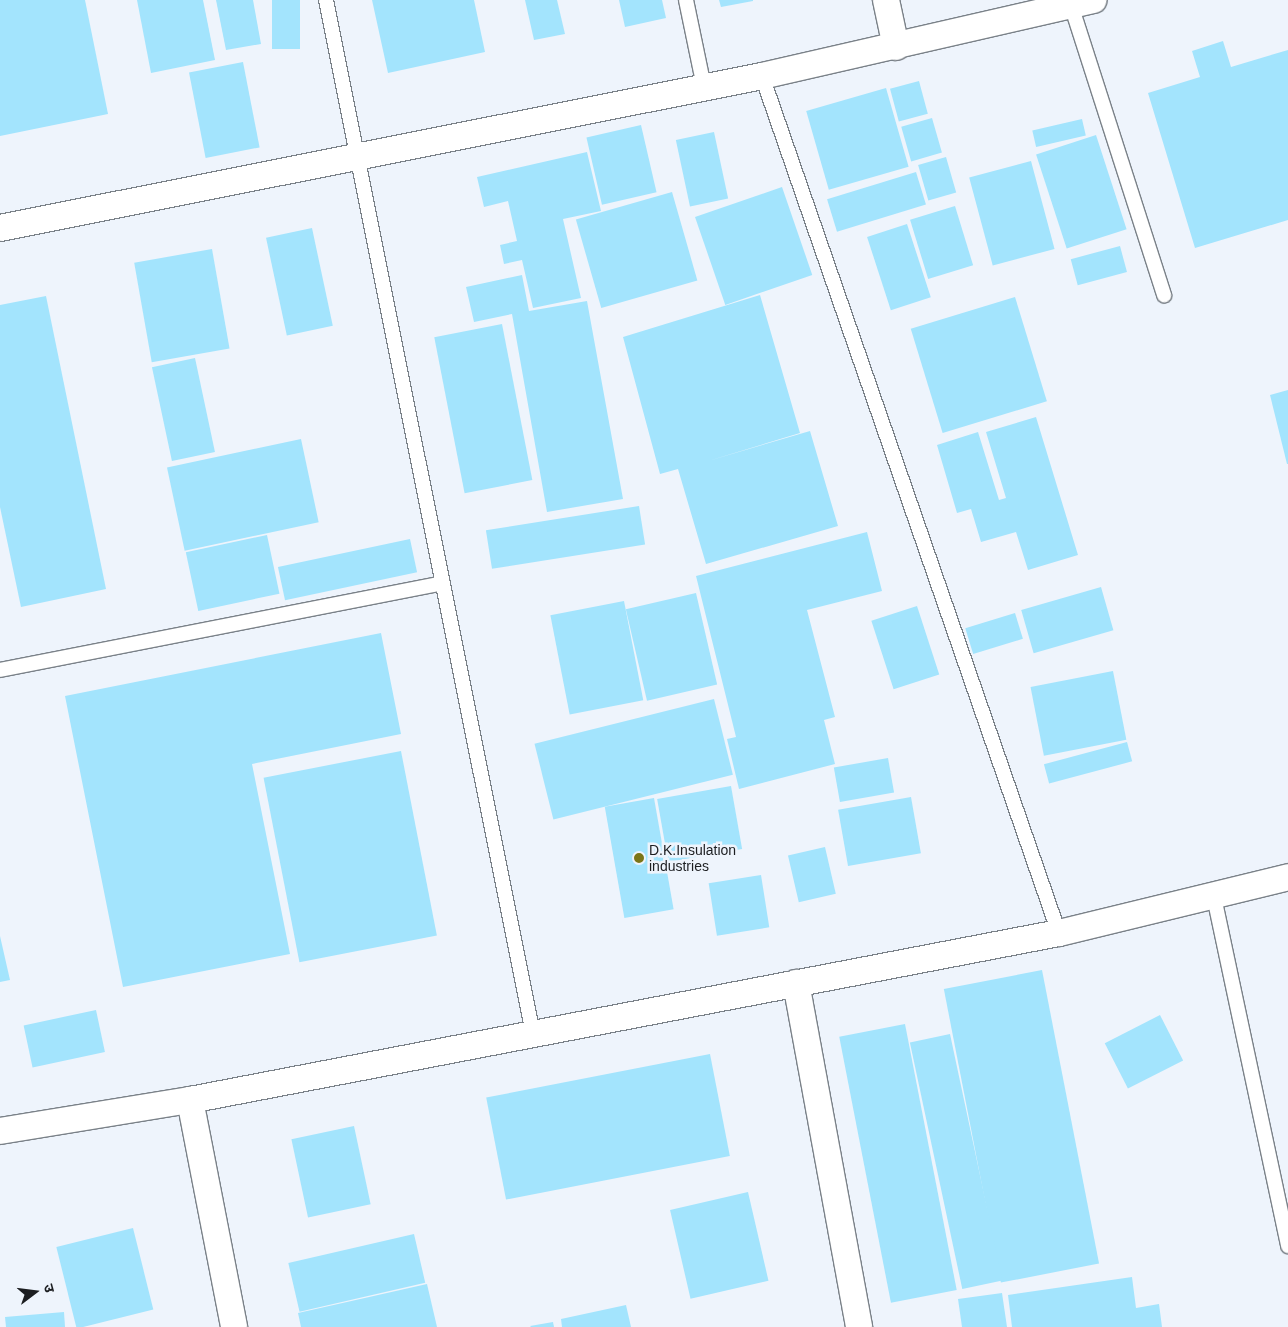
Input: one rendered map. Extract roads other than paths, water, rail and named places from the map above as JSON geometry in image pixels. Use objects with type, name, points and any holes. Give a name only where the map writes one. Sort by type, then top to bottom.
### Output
[{"type":"street","points":[[886,0],[896,47]]},
{"type":"street","points":[[0,228],[358,158],[704,86],[762,76],[896,47],[1082,2]]},
{"type":"street","points":[[0,1131],[190,1100],[1059,933],[1288,878]]},
{"type":"street","points":[[796,983],[859,1327]]},
{"type":"street","points":[[190,1100],[234,1327]]},
{"type":"lane","points":[[326,0],[533,1034]]},
{"type":"lane","points":[[686,0],[704,86]]},
{"type":"lane","points":[[1082,2],[1164,295]]},
{"type":"lane","points":[[762,76],[1059,933]]},
{"type":"lane","points":[[0,670],[443,583]]},
{"type":"lane","points":[[1214,897],[1288,1246]]},
{"type":"place","name":"D.K.Insulation industries","points":[[639,858]]}]
